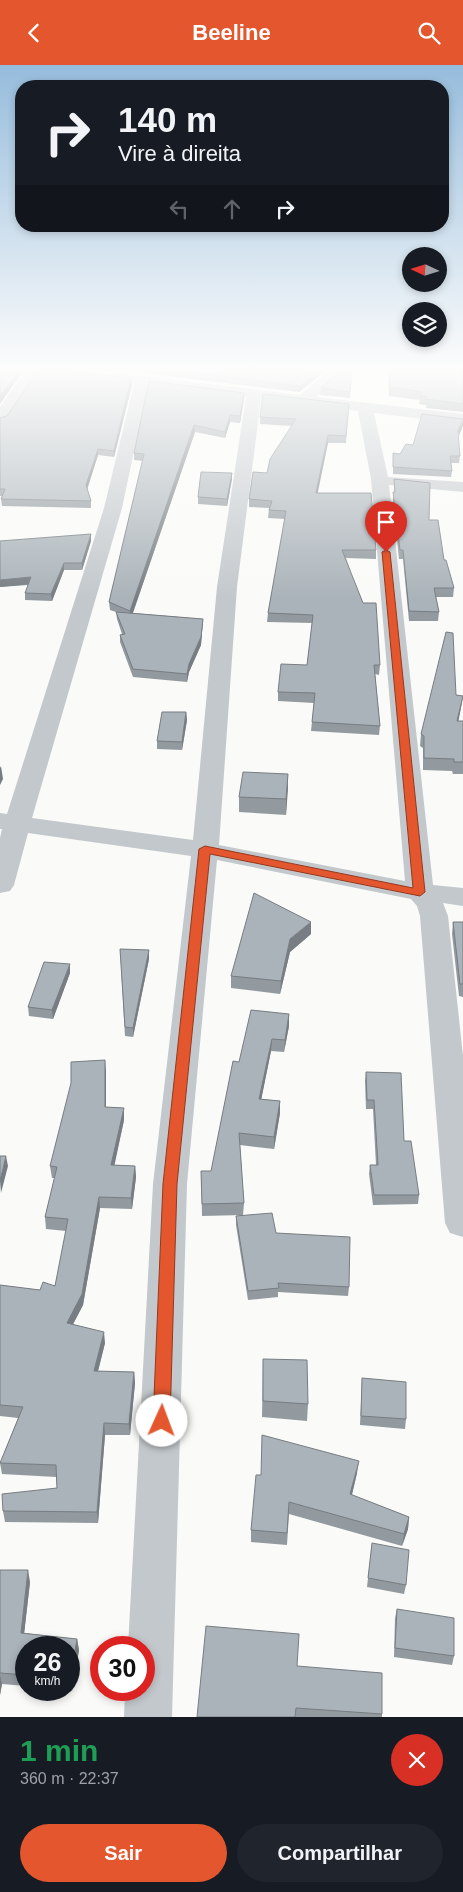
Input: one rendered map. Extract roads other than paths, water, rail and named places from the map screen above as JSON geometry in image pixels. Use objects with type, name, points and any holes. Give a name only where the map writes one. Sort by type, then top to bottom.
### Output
[{"type":"street","points":[[0,885],[8,822],[68,661],[131,444]]},
{"type":"street","points":[[148,1717],[170,1184],[205,849],[227,587],[247,444]]},
{"type":"street","points":[[373,444],[380,479],[420,892],[430,905],[434,916],[463,1223]]},
{"type":"street","points":[[380,479],[463,487]]},
{"type":"street","points":[[8,822],[205,849],[420,892],[463,897]]}]
